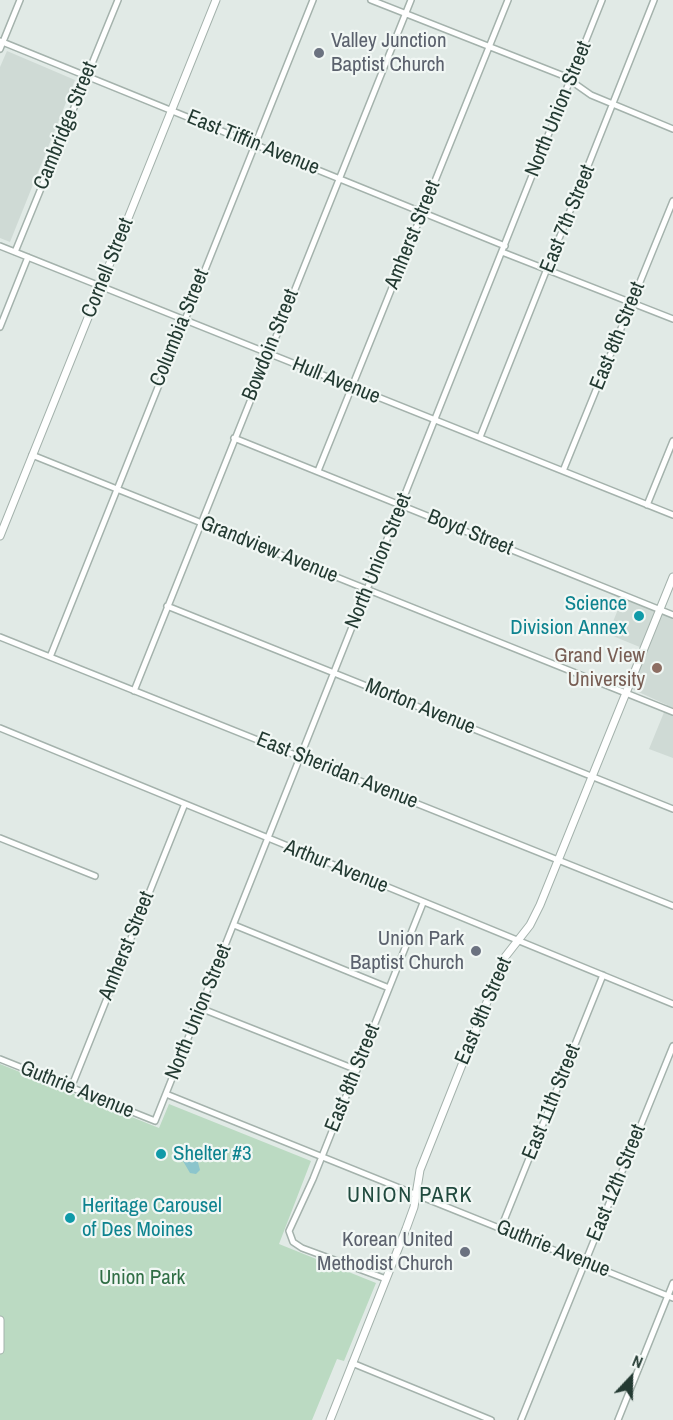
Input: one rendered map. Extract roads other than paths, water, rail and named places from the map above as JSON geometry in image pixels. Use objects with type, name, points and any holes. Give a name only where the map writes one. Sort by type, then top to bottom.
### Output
[{"type":"street","points":[[0,49],[1,41],[20,0]]},
{"type":"street","name":"Cambridge Street","points":[[15,252],[118,0]]},
{"type":"street","name":"Cornell Street","points":[[0,536],[216,0]]},
{"type":"street","name":"Columbia Street","points":[[50,657],[183,319],[313,0]]},
{"type":"street","points":[[371,0],[564,76],[570,82],[613,104],[673,129]]},
{"type":"street","name":"Bowdoin Street","points":[[134,691],[267,353],[411,0]]},
{"type":"street","name":"Amherst Street","points":[[318,471],[508,0]]},
{"type":"street","name":"North Union Street","points":[[155,1121],[602,0]]},
{"type":"street","name":"East 7th Street","points":[[480,437],[654,0]]},
{"type":"street","name":"East Tiffin Avenue","points":[[1,41],[254,145],[339,177],[503,249],[547,271],[673,320]]},
{"type":"street","name":"East 8th Street","points":[[563,471],[673,201]]},
{"type":"street","name":"Hull Avenue","points":[[0,246],[673,515]]},
{"type":"street","points":[[0,327],[28,258]]},
{"type":"street","name":"Boyd Street","points":[[234,438],[673,615]]},
{"type":"street","points":[[647,505],[673,441]]},
{"type":"street","name":"Grandview Avenue","points":[[32,455],[673,712]]},
{"type":"street","name":"East 9th Street","points":[[330,1420],[412,1213],[420,1170],[502,965],[516,940],[536,916],[673,577]]},
{"type":"street","name":"Morton Avenue","points":[[167,606],[673,809]]},
{"type":"street","name":"East Sheridan Avenue","points":[[0,637],[673,906]]},
{"type":"street","name":"Arthur Avenue","points":[[0,728],[184,806],[673,1004]]},
{"type":"street","name":"Amherst Street","points":[[71,1088],[184,806]]},
{"type":"street","points":[[0,838],[95,876]]},
{"type":"street","name":"East 8th Street","points":[[386,1279],[302,1248],[293,1242],[290,1231],[423,903]]},
{"type":"street","points":[[234,925],[389,988]]},
{"type":"street","name":"East 11th Street","points":[[501,1228],[603,975]]},
{"type":"street","points":[[201,1008],[357,1070]]},
{"type":"street","name":"East 12th Street","points":[[521,1420],[673,1046]]},
{"type":"street","name":"Guthrie Avenue","points":[[0,1059],[155,1121]]},
{"type":"street","name":"Guthrie Avenue","points":[[166,1094],[670,1297]]},
{"type":"street","points":[[618,1420],[670,1297],[673,1283]]},
{"type":"street","points":[[0,1320],[0,1350]]},
{"type":"street","points":[[352,1364],[475,1417],[491,1420]]},
{"type":"water","points":[[187,1151],[196,1155],[200,1170],[196,1174],[190,1173],[183,1161],[182,1156]]},
{"type":"place","name":"Valley Junction Baptist Church","points":[[319,53]]},
{"type":"place","name":"Science Division Annex","points":[[639,616]]},
{"type":"place","name":"Grand View University","points":[[657,668]]},
{"type":"place","name":"Union Park Baptist Church","points":[[476,951]]},
{"type":"place","name":"Shelter #3","points":[[161,1154]]},
{"type":"place","name":"Heritage Carousel of Des Moines","points":[[70,1218]]},
{"type":"place","name":"Korean United Methodist Church","points":[[465,1252]]},
{"type":"district","name":"UNION PARK","points":[[410,1196]]},
{"type":"park label","name":"Union Park","points":[[142,1278]]}]
